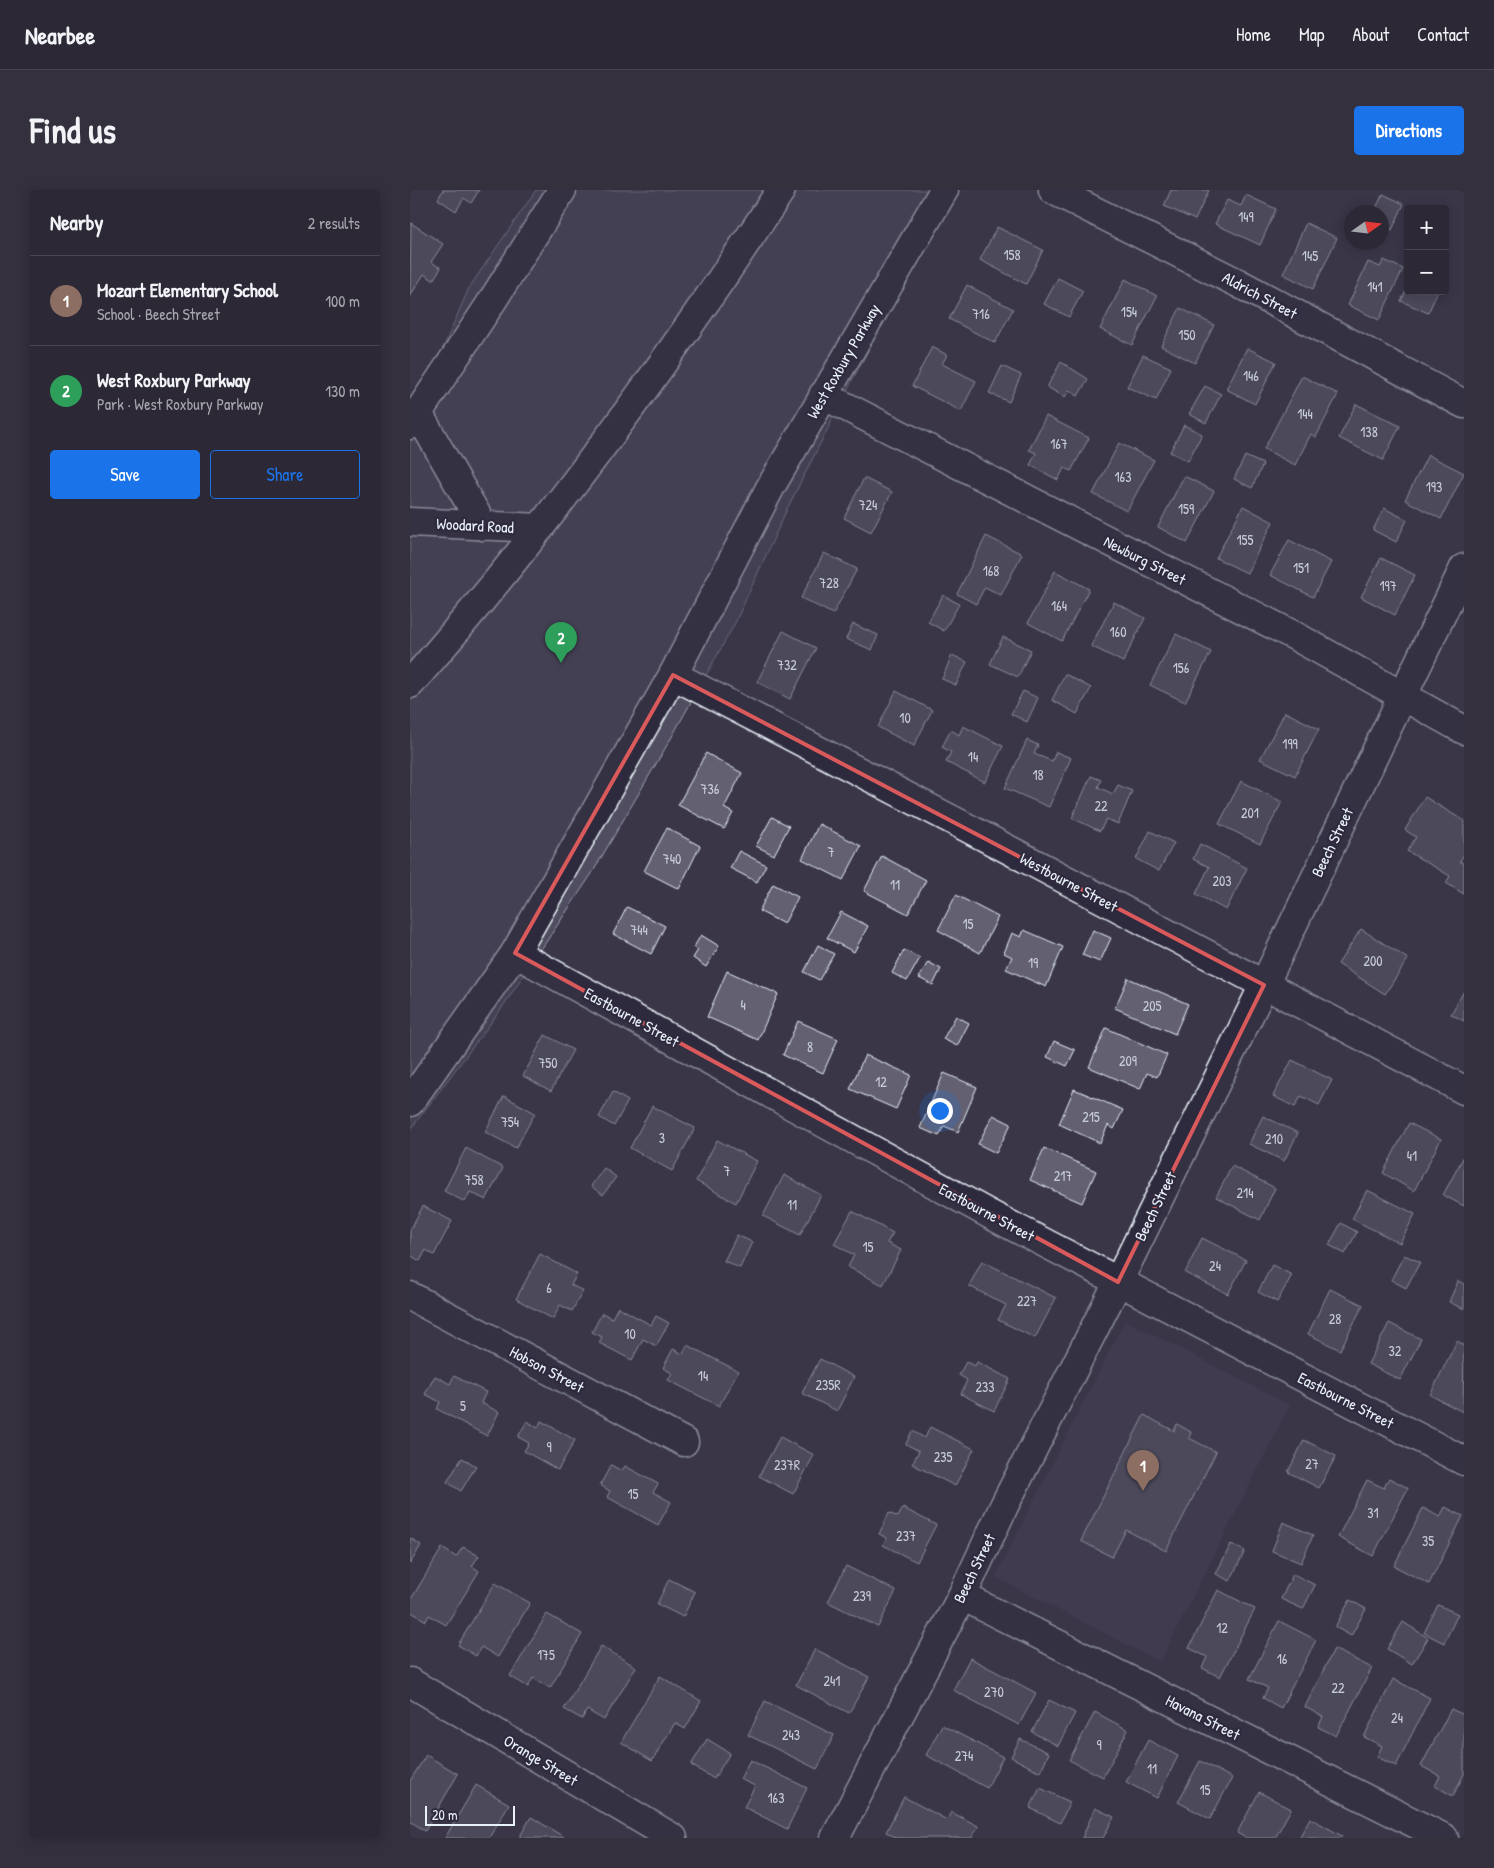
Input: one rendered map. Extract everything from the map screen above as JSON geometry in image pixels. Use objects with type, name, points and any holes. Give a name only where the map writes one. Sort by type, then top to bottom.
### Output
[{"type":"street","points":[[483,526],[414,419],[489,306],[562,190]]},
{"type":"street","points":[[410,684],[540,528],[638,396],[781,190]]},
{"type":"street","name":"West Roxbury Parkway","points":[[410,1102],[515,953],[673,675],[770,488],[944,190]]},
{"type":"street","name":"Aldrich Street","points":[[1053,190],[1238,283],[1464,404]]},
{"type":"street","name":"Newburg Street","points":[[823,395],[1295,636],[1464,730]]},
{"type":"street","name":"Woodard Road","points":[[410,522],[540,528]]},
{"type":"street","name":"Beech Street","points":[[835,1838],[962,1596],[1004,1506],[1118,1282],[1464,568]]},
{"type":"street","name":"Westbourne Street","points":[[673,675],[1464,1090]]},
{"type":"street","name":"Eastbourne Street","points":[[515,953],[982,1210],[1464,1462]]},
{"type":"street","name":"Hobson Street","points":[[410,1296],[684,1442]]},
{"type":"street","name":"Havana Street","points":[[962,1596],[1444,1838]]},
{"type":"street","name":"Orange Street","points":[[410,1682],[673,1838]]},
{"type":"highlighted area","points":[[673,675],[1264,985],[1118,1282],[515,953]]},
{"type":"shaded area","points":[[536,190],[954,190],[853,379],[788,507],[735,623],[670,740],[591,875],[499,1012],[410,1130],[410,425],[469,288]]},
{"type":"shaded area","points":[[1125,1320],[1290,1405],[1160,1662],[995,1577]]},
{"type":"building","points":[[443,190],[479,190],[471,203],[464,198],[456,211],[438,199]]},
{"type":"building","points":[[1171,190],[1209,190],[1195,220],[1164,206]]},
{"type":"building","points":[[1383,194],[1404,204],[1392,230],[1389,228],[1389,205],[1378,205]]},
{"type":"building","points":[[1246,195],[1276,209],[1260,245],[1215,224],[1227,200],[1241,206]]},
{"type":"building","points":[[411,223],[443,244],[431,262],[441,268],[433,280],[424,274],[410,296]]},
{"type":"building","points":[[1306,223],[1337,238],[1313,289],[1283,274]]},
{"type":"building","points":[[997,227],[1043,250],[1026,284],[980,260]]},
{"type":"building","points":[[1384,260],[1403,269],[1379,320],[1348,305],[1368,262],[1380,267]]},
{"type":"building","points":[[1058,278],[1083,291],[1069,317],[1044,304]]},
{"type":"building","points":[[1125,279],[1157,296],[1132,345],[1100,329]]},
{"type":"building","points":[[967,285],[1013,309],[995,343],[949,319]]},
{"type":"building","points":[[1404,295],[1436,295],[1428,313],[1401,301]]},
{"type":"building","points":[[1180,308],[1214,325],[1195,363],[1161,346]]},
{"type":"building","points":[[932,347],[947,355],[942,364],[976,381],[961,411],[912,386]]},
{"type":"building","points":[[1247,348],[1276,362],[1255,404],[1226,389]]},
{"type":"building","points":[[1143,355],[1171,368],[1156,400],[1127,387]]},
{"type":"building","points":[[1061,362],[1088,379],[1078,396],[1069,390],[1065,397],[1047,387]]},
{"type":"building","points":[[1002,366],[1021,375],[1009,402],[989,393]]},
{"type":"building","points":[[1302,376],[1338,394],[1316,437],[1311,434],[1295,465],[1264,449]]},
{"type":"building","points":[[1205,386],[1221,394],[1206,423],[1189,414]]},
{"type":"building","points":[[1356,404],[1400,426],[1383,460],[1339,438]]},
{"type":"building","points":[[1046,416],[1089,438],[1071,471],[1064,468],[1058,480],[1030,465],[1036,453],[1029,450]]},
{"type":"building","points":[[1184,425],[1202,434],[1188,461],[1170,452]]},
{"type":"building","points":[[1119,443],[1154,460],[1127,511],[1093,494]]},
{"type":"building","points":[[1428,455],[1464,473],[1441,519],[1405,500]]},
{"type":"building","points":[[1245,456],[1263,464],[1252,488],[1234,479]]},
{"type":"building","points":[[1184,476],[1214,491],[1187,543],[1158,527]]},
{"type":"building","points":[[864,478],[892,492],[871,532],[844,518]]},
{"type":"building","points":[[1243,506],[1273,522],[1247,573],[1216,558]]},
{"type":"building","points":[[1384,508],[1407,520],[1396,542],[1373,530]]},
{"type":"building","points":[[986,536],[1022,554],[1001,595],[985,587],[976,604],[957,594]]},
{"type":"building","points":[[1289,540],[1331,562],[1313,597],[1270,575]]},
{"type":"building","points":[[824,553],[857,569],[833,614],[801,598]]},
{"type":"building","points":[[1381,558],[1415,575],[1395,615],[1361,597]]},
{"type":"building","points":[[1055,571],[1089,589],[1062,641],[1028,623]]},
{"type":"building","points":[[943,595],[959,604],[944,631],[928,622]]},
{"type":"building","points":[[1114,602],[1145,618],[1123,662],[1091,646]]},
{"type":"building","points":[[853,624],[878,635],[872,650],[846,639]]},
{"type":"building","points":[[783,631],[816,648],[790,699],[757,682]]},
{"type":"building","points":[[1176,634],[1211,652],[1185,702],[1150,685]]},
{"type":"building","points":[[1003,637],[1031,650],[1018,677],[990,664]]},
{"type":"building","points":[[952,655],[967,662],[956,685],[942,679]]},
{"type":"building","points":[[1065,674],[1091,688],[1077,714],[1052,700]]},
{"type":"building","points":[[896,691],[932,710],[914,746],[878,727]]},
{"type":"building","points":[[1023,691],[1038,698],[1027,722],[1011,714]]},
{"type":"building","points":[[1285,712],[1319,729],[1295,776],[1260,759]]},
{"type":"building","points":[[963,726],[1003,746],[985,782],[946,762],[951,752],[942,747],[951,730],[959,735]]},
{"type":"building","points":[[1027,740],[1038,745],[1034,754],[1052,761],[1056,752],[1071,758],[1049,807],[1005,788]]},
{"type":"building","points":[[706,753],[742,773],[724,808],[733,813],[724,829],[678,805]]},
{"type":"building","points":[[1091,776],[1101,780],[1098,787],[1113,794],[1118,785],[1132,791],[1118,824],[1106,819],[1100,831],[1072,818]]},
{"type":"building","points":[[1241,781],[1282,802],[1260,844],[1219,824]]},
{"type":"building","points":[[1425,797],[1464,821],[1464,854],[1460,861],[1464,864],[1464,894],[1446,883],[1450,876],[1407,851],[1416,837],[1405,830]]},
{"type":"building","points":[[772,817],[789,826],[774,855],[756,846]]},
{"type":"building","points":[[819,824],[861,846],[843,880],[802,859]]},
{"type":"building","points":[[667,828],[700,846],[679,889],[644,871]]},
{"type":"building","points":[[1150,831],[1174,843],[1159,871],[1136,859]]},
{"type":"building","points":[[1200,844],[1247,868],[1226,910],[1196,894],[1209,867],[1193,859]]},
{"type":"building","points":[[739,851],[766,865],[757,882],[730,868]]},
{"type":"building","points":[[882,856],[926,880],[908,914],[864,891]]},
{"type":"building","points":[[773,884],[798,897],[784,924],[759,911]]},
{"type":"building","points":[[956,895],[998,917],[980,953],[938,930]]},
{"type":"building","points":[[627,907],[665,926],[651,954],[613,934]]},
{"type":"building","points":[[841,912],[868,926],[854,952],[827,938]]},
{"type":"building","points":[[1361,929],[1408,959],[1385,994],[1338,964]]},
{"type":"building","points":[[1024,930],[1063,947],[1046,987],[1006,969],[1012,957],[1004,953],[1012,933],[1021,937]]},
{"type":"building","points":[[1093,930],[1111,938],[1100,962],[1082,955]]},
{"type":"building","points":[[701,935],[719,946],[706,967],[693,958],[698,950],[694,947]]},
{"type":"building","points":[[818,945],[834,954],[819,980],[804,972]]},
{"type":"building","points":[[904,950],[920,958],[907,981],[892,973]]},
{"type":"building","points":[[928,962],[941,969],[933,985],[919,978]]},
{"type":"building","points":[[727,971],[778,994],[758,1040],[707,1017]]},
{"type":"building","points":[[1128,978],[1188,1004],[1175,1034],[1115,1008]]},
{"type":"building","points":[[1464,991],[1464,1021],[1451,1014]]},
{"type":"building","points":[[956,1016],[969,1023],[957,1046],[943,1039]]},
{"type":"building","points":[[798,1021],[838,1039],[823,1073],[783,1055]]},
{"type":"building","points":[[1106,1028],[1167,1055],[1157,1077],[1147,1073],[1140,1089],[1089,1067]]},
{"type":"building","points":[[545,1035],[573,1050],[551,1091],[523,1076]]},
{"type":"building","points":[[1054,1041],[1075,1050],[1067,1066],[1047,1057]]},
{"type":"building","points":[[865,1055],[911,1075],[896,1109],[850,1089]]},
{"type":"building","points":[[1292,1060],[1332,1080],[1319,1105],[1301,1096],[1295,1107],[1273,1096]]},
{"type":"building","points":[[944,1073],[977,1087],[958,1132],[944,1126],[939,1136],[920,1128]]},
{"type":"building","points":[[1074,1089],[1123,1110],[1114,1129],[1108,1125],[1100,1143],[1059,1124]]},
{"type":"building","points":[[613,1092],[628,1101],[614,1126],[599,1117]]},
{"type":"building","points":[[504,1096],[535,1113],[516,1148],[485,1132]]},
{"type":"building","points":[[652,1106],[695,1128],[672,1171],[630,1148]]},
{"type":"building","points":[[993,1115],[1011,1124],[996,1153],[978,1144]]},
{"type":"building","points":[[1263,1116],[1298,1133],[1284,1161],[1249,1144]]},
{"type":"building","points":[[1409,1123],[1441,1139],[1414,1191],[1383,1173]]},
{"type":"building","points":[[717,1140],[757,1161],[736,1203],[696,1181]]},
{"type":"building","points":[[466,1148],[503,1168],[486,1200],[470,1192],[465,1202],[444,1191]]},
{"type":"building","points":[[1044,1148],[1096,1171],[1082,1203],[1030,1180]]},
{"type":"building","points":[[1464,1156],[1464,1206],[1443,1195]]},
{"type":"building","points":[[1232,1166],[1275,1188],[1260,1220],[1216,1197]]},
{"type":"building","points":[[604,1168],[616,1177],[603,1195],[591,1186]]},
{"type":"building","points":[[784,1175],[821,1195],[800,1235],[763,1216]]},
{"type":"building","points":[[1367,1190],[1415,1214],[1400,1243],[1352,1219]]},
{"type":"building","points":[[423,1206],[452,1221],[434,1255],[426,1250],[420,1261],[410,1255],[410,1230]]},
{"type":"building","points":[[852,1211],[893,1233],[887,1243],[901,1250],[883,1285],[848,1267],[854,1255],[834,1244]]},
{"type":"building","points":[[1341,1223],[1357,1232],[1345,1254],[1329,1245]]},
{"type":"building","points":[[737,1235],[752,1242],[740,1268],[724,1261]]},
{"type":"building","points":[[1202,1238],[1246,1260],[1228,1294],[1185,1273]]},
{"type":"building","points":[[540,1254],[577,1274],[571,1285],[583,1291],[572,1311],[560,1305],[553,1319],[516,1299]]},
{"type":"building","points":[[1404,1255],[1420,1262],[1406,1288],[1391,1280]]},
{"type":"building","points":[[982,1261],[1056,1298],[1035,1338],[998,1320],[1006,1305],[969,1286]]},
{"type":"building","points":[[1272,1265],[1292,1275],[1277,1302],[1258,1292]]},
{"type":"building","points":[[1458,1281],[1464,1284],[1464,1309],[1449,1302]]},
{"type":"building","points":[[1330,1289],[1363,1305],[1340,1350],[1308,1334]]},
{"type":"building","points":[[618,1307],[651,1325],[656,1316],[669,1323],[656,1346],[643,1339],[632,1360],[599,1343],[602,1337],[592,1332],[602,1313],[612,1318]]},
{"type":"building","points":[[1389,1323],[1421,1339],[1400,1380],[1368,1364]]},
{"type":"building","points":[[1457,1341],[1464,1345],[1463,1412],[1430,1395]]},
{"type":"building","points":[[687,1345],[738,1371],[719,1406],[668,1380],[672,1373],[663,1368],[673,1349],[683,1354]]},
{"type":"building","points":[[820,1359],[854,1377],[837,1411],[802,1393]]},
{"type":"building","points":[[966,1362],[975,1366],[977,1362],[1010,1379],[994,1411],[961,1394],[967,1380],[959,1375]]},
{"type":"building","points":[[435,1376],[450,1384],[454,1376],[486,1392],[481,1403],[499,1412],[487,1436],[437,1409],[440,1402],[425,1394]]},
{"type":"building","points":[[1144,1415],[1174,1431],[1177,1424],[1191,1432],[1189,1438],[1216,1452],[1166,1551],[1126,1530],[1112,1557],[1081,1541]]},
{"type":"building","points":[[527,1421],[538,1428],[541,1421],[575,1440],[558,1470],[524,1451],[529,1443],[518,1437]]},
{"type":"building","points":[[930,1427],[974,1449],[955,1486],[912,1464],[919,1451],[906,1444],[912,1431],[925,1438]]},
{"type":"building","points":[[780,1437],[814,1455],[793,1494],[759,1476]]},
{"type":"building","points":[[1304,1440],[1336,1456],[1319,1488],[1288,1472]]},
{"type":"building","points":[[462,1458],[476,1466],[461,1491],[447,1482]]},
{"type":"building","points":[[611,1465],[622,1471],[625,1466],[658,1484],[653,1492],[671,1502],[658,1525],[607,1497],[610,1491],[600,1485]]},
{"type":"building","points":[[1389,1478],[1408,1488],[1373,1556],[1338,1537],[1367,1480],[1384,1488]]},
{"type":"building","points":[[1445,1507],[1463,1516],[1429,1584],[1394,1566],[1423,1508],[1440,1517]]},
{"type":"building","points":[[903,1508],[936,1525],[917,1562],[883,1545],[887,1538],[879,1534],[889,1513],[898,1517]]},
{"type":"building","points":[[1283,1522],[1313,1535],[1301,1563],[1272,1551]]},
{"type":"building","points":[[410,1538],[421,1545],[410,1564]]},
{"type":"building","points":[[1231,1544],[1245,1551],[1230,1581],[1216,1574]]},
{"type":"building","points":[[463,1547],[479,1556],[472,1566],[479,1571],[446,1625],[429,1615],[426,1621],[410,1611],[410,1601],[442,1548],[456,1557]]},
{"type":"building","points":[[846,1566],[896,1591],[878,1627],[828,1602]]},
{"type":"building","points":[[1293,1574],[1315,1585],[1303,1609],[1281,1599]]},
{"type":"building","points":[[669,1579],[695,1592],[683,1617],[657,1604]]},
{"type":"building","points":[[495,1583],[530,1603],[498,1657],[481,1647],[476,1656],[458,1645]]},
{"type":"building","points":[[1218,1590],[1255,1609],[1220,1677],[1202,1668],[1207,1657],[1189,1648]]},
{"type":"building","points":[[1350,1600],[1366,1609],[1351,1636],[1335,1627]]},
{"type":"building","points":[[1438,1605],[1458,1614],[1444,1643],[1424,1633]]},
{"type":"building","points":[[547,1614],[582,1634],[550,1688],[533,1678],[528,1687],[510,1676]]},
{"type":"building","points":[[1279,1621],[1316,1640],[1281,1708],[1263,1698],[1268,1688],[1249,1679]]},
{"type":"building","points":[[1403,1622],[1428,1638],[1412,1664],[1387,1649]]},
{"type":"building","points":[[601,1646],[636,1667],[604,1720],[587,1710],[582,1719],[564,1709]]},
{"type":"building","points":[[815,1649],[869,1677],[849,1713],[796,1685]]},
{"type":"building","points":[[1334,1649],[1372,1668],[1336,1736],[1318,1727],[1323,1717],[1305,1707]]},
{"type":"building","points":[[970,1658],[1036,1693],[1019,1725],[953,1690]]},
{"type":"building","points":[[660,1676],[701,1701],[685,1729],[675,1723],[652,1761],[621,1742]]},
{"type":"building","points":[[1393,1679],[1430,1698],[1396,1766],[1377,1757],[1382,1746],[1364,1737]]},
{"type":"building","points":[[1049,1700],[1075,1713],[1058,1746],[1032,1732]]},
{"type":"building","points":[[765,1701],[834,1735],[817,1769],[748,1735]]},
{"type":"building","points":[[1451,1709],[1464,1715],[1464,1774],[1453,1796],[1435,1786],[1440,1776],[1421,1766]]},
{"type":"building","points":[[1095,1712],[1128,1730],[1103,1777],[1069,1760]]},
{"type":"building","points":[[942,1725],[1003,1757],[987,1788],[926,1755]]},
{"type":"building","points":[[707,1739],[730,1753],[714,1779],[691,1765]]},
{"type":"building","points":[[1020,1739],[1049,1753],[1040,1772],[1011,1757]]},
{"type":"building","points":[[1148,1740],[1178,1756],[1157,1798],[1126,1782]]},
{"type":"building","points":[[426,1755],[458,1774],[425,1831],[410,1821],[410,1781]]},
{"type":"building","points":[[750,1760],[807,1788],[787,1829],[744,1807],[755,1786],[740,1779]]},
{"type":"building","points":[[1200,1761],[1232,1778],[1210,1819],[1178,1802]]},
{"type":"building","points":[[476,1785],[509,1804],[489,1838],[445,1838]]},
{"type":"building","points":[[1040,1788],[1070,1802],[1060,1823],[1030,1808]]},
{"type":"building","points":[[1259,1792],[1291,1809],[1275,1838],[1246,1838],[1237,1833]]},
{"type":"building","points":[[904,1797],[947,1820],[951,1812],[978,1826],[972,1838],[897,1838],[886,1832]]},
{"type":"building","points":[[1095,1808],[1114,1817],[1103,1838],[1082,1838]]},
{"type":"building","points":[[531,1817],[564,1837],[519,1838]]},
{"type":"building","points":[[1310,1818],[1342,1836],[1340,1838],[1299,1838]]},
{"type":"place","name":"West Roxbury Parkway","points":[[561,663]]},
{"type":"place","name":"Mozart Elementary School","points":[[1143,1491]]}]
